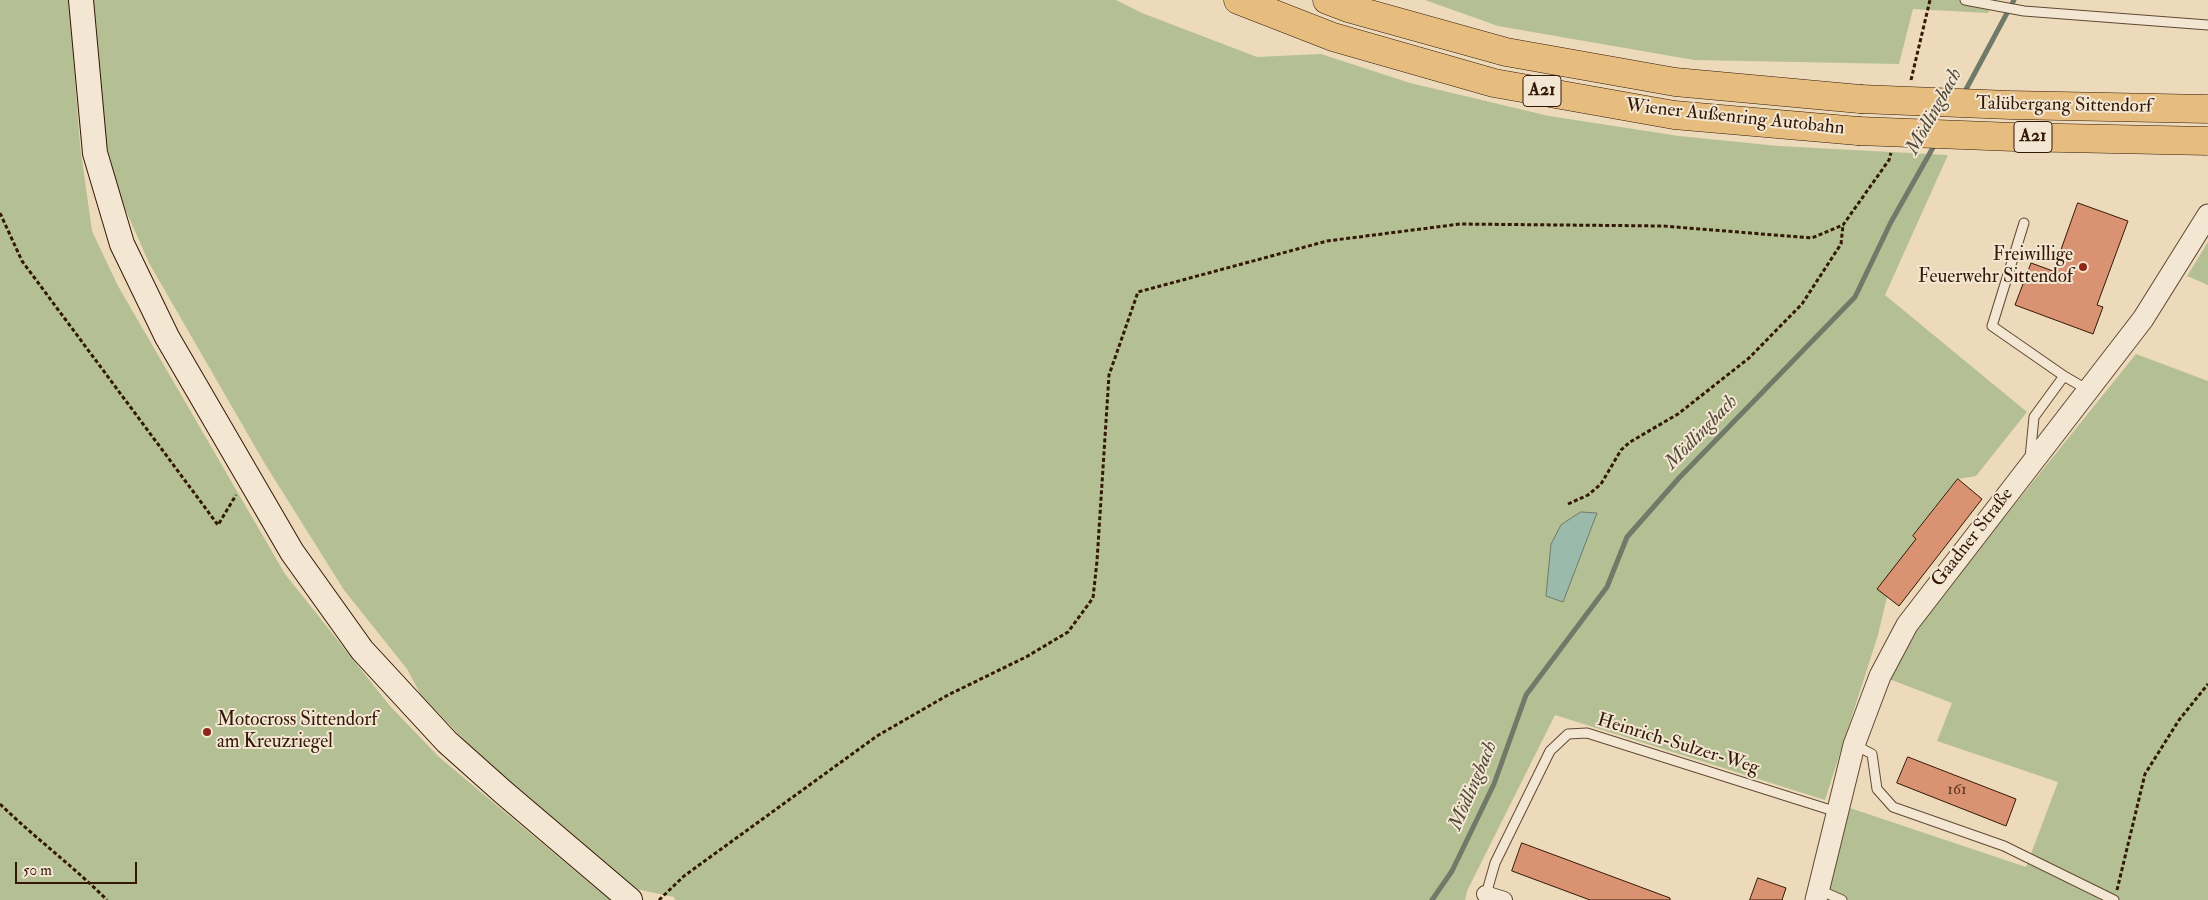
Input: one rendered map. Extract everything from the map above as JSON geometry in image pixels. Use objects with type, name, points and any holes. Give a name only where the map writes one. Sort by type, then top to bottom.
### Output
[{"type":"highway","name":"Wiener Außenring Autobahn","points":[[1238,0],[1333,37],[1494,83],[1674,115],[1858,131]]},
{"type":"highway","name":"Wiener Außenring Autobahn","points":[[1327,0],[1348,8],[1516,53],[1675,82],[1860,99]]},
{"type":"highway","name":"Talübergang Sittendorf","points":[[1860,99],[2010,106],[2208,109]]},
{"type":"highway","name":"Talübergang Sittendorf","points":[[1858,131],[2014,137],[2208,141]]},
{"type":"main road","points":[[81,0],[94,153],[122,244],[167,338],[292,552],[362,650],[447,742],[630,900]]},
{"type":"street","name":"Gaadner Straße","points":[[1817,895],[1854,745],[1880,676],[1907,625],[2143,319],[2208,215]]},
{"type":"street","points":[[1485,897],[1504,900]]},
{"type":"lane","points":[[1965,0],[2024,11],[2208,25]]},
{"type":"lane","points":[[2024,223],[1992,326],[2064,376],[2088,390]]},
{"type":"lane","points":[[2029,466],[2034,418],[2064,376]]},
{"type":"lane","name":"Heinrich-Sulzer-Weg","points":[[1485,897],[1494,863],[1550,751],[1568,734],[1587,733],[1837,812]]},
{"type":"lane","points":[[1854,745],[1872,754],[1877,789],[1894,807],[2004,846],[2115,896]]},
{"type":"lane","points":[[1817,895],[1842,900]]},
{"type":"path","points":[[1910,81],[1930,0]]},
{"type":"path","points":[[1568,504],[1588,495],[1601,484],[1621,450],[1630,442],[1678,414],[1750,358],[1796,311],[1812,291],[1841,244],[1843,225],[1889,160],[1891,152]]},
{"type":"path","points":[[0,213],[22,261],[218,525],[248,476]]},
{"type":"path","points":[[659,900],[684,876],[877,736],[948,695],[1026,656],[1068,632],[1093,598],[1098,561],[1109,376],[1138,292],[1327,241],[1460,224],[1663,226],[1812,238],[1843,225]]},
{"type":"path","points":[[2115,896],[2146,774],[2179,720],[2208,684]]},
{"type":"path","points":[[0,804],[107,900]]},
{"type":"shaded area","name":"Motocross Sittendorf am Kreuzriegel","points":[[0,0],[69,0],[80,145],[92,231],[118,286],[285,574],[390,706],[439,757],[610,900],[0,900]]},
{"type":"shaded area","points":[[92,0],[1116,0],[1142,13],[1257,57],[1321,54],[1410,83],[1549,116],[1679,136],[1778,146],[1948,155],[1885,295],[2027,412],[1976,476],[1958,479],[1913,536],[1916,539],[1887,597],[1878,635],[1825,800],[1555,715],[1467,891],[1465,900],[675,900],[674,897],[631,888],[492,769],[421,695],[407,669],[344,590],[265,464],[149,263],[120,197],[103,131]]},
{"type":"shaded area","points":[[1425,0],[1994,0],[1988,13],[1913,9],[1899,64],[1694,60],[1498,26]]},
{"type":"shaded area","points":[[2208,242],[2208,285],[2187,276]]},
{"type":"shaded area","points":[[2136,354],[2208,381],[2208,900],[1825,900],[1847,807],[2026,867],[2058,782],[1937,741],[1952,703],[1889,679],[1920,622]]},
{"type":"shaded area","points":[[1581,512],[1597,513],[1563,602],[1546,596],[1551,544],[1561,525]]},
{"type":"building","name":"Freiwillige Feuerwehr Sittendof","points":[[2078,203],[2128,221],[2097,305],[2103,307],[2093,334],[2015,305],[2031,263],[2053,271]]},
{"type":"building","points":[[1958,479],[1982,499],[1899,606],[1877,589],[1916,539],[1913,536]]},
{"type":"building","points":[[1908,757],[2016,799],[2006,826],[1897,783]]},
{"type":"building","points":[[1522,843],[1670,898],[1670,900],[1590,900],[1512,871]]},
{"type":"building","points":[[1758,878],[1786,888],[1782,900],[1750,900]]},
{"type":"waterway","name":"Mödlingbach","points":[[1963,95],[2014,0]]},
{"type":"waterway","name":"Mödlingbach","points":[[1432,900],[1452,871],[1494,784],[1526,695],[1607,587],[1627,537],[1679,478],[1855,297],[1891,222],[1935,144]]},
{"type":"place","name":"Freiwillige Feuerwehr Sittendof","points":[[2083,267]]},
{"type":"place","name":"Motocross Sittendorf am Kreuzriegel","points":[[207,732]]}]
